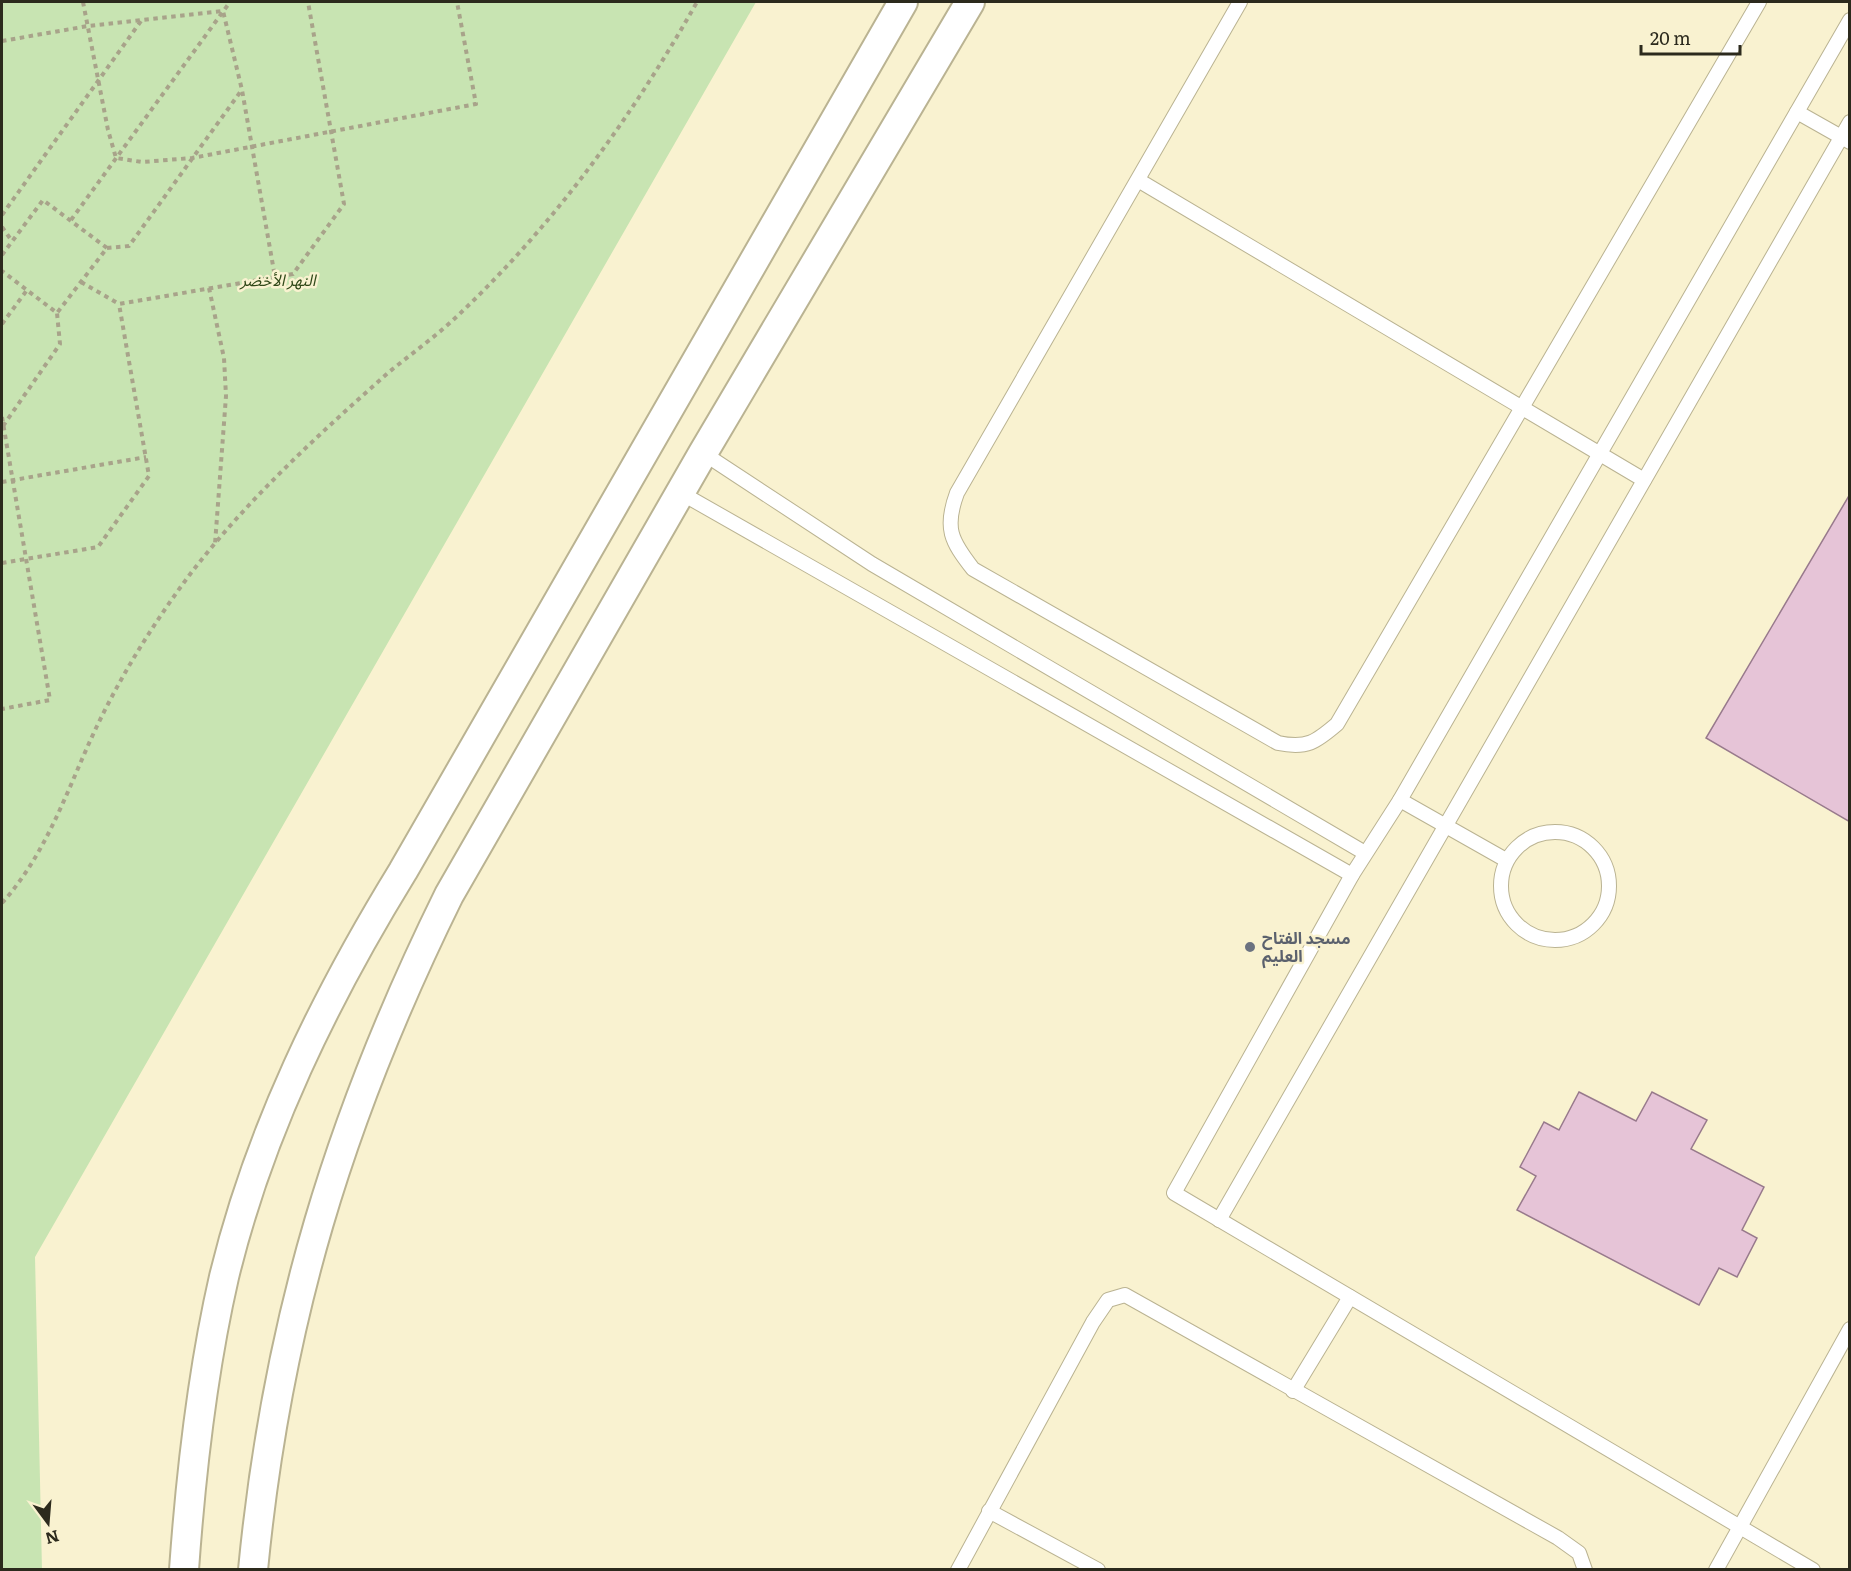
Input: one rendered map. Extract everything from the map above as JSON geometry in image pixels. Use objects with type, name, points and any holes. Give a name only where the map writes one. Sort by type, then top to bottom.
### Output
[{"type":"street","points":[[183,1569],[196,1432],[206,1363],[225,1276],[249,1190],[276,1117],[315,1026],[356,947],[403,871],[903,2]]},
{"type":"street","points":[[253,1569],[270,1428],[301,1282],[326,1193],[381,1041],[449,895],[704,453],[969,2]]},
{"type":"lane","points":[[1240,2],[957,493],[950,514],[954,545],[973,569],[1278,743],[1298,747],[1318,740],[1337,724],[1759,2]]},
{"type":"lane","points":[[1813,1569],[1174,1193],[1365,853],[1400,800],[1850,20]]},
{"type":"lane","points":[[1797,112],[1845,140]]},
{"type":"lane","points":[[1219,1220],[1644,480],[1845,140],[1850,122]]},
{"type":"lane","points":[[1138,180],[1644,480]]},
{"type":"lane","points":[[704,453],[872,564],[1365,853]]},
{"type":"lane","points":[[681,493],[1352,876]]},
{"type":"lane","points":[[1400,800],[1506,860]]},
{"type":"lane","points":[[1549,831],[1578,835],[1600,853],[1611,879],[1606,908],[1592,927],[1571,939],[1546,940],[1524,931],[1506,912],[1500,886],[1506,860],[1524,840],[1549,831]]},
{"type":"lane","points":[[958,1569],[1093,1322],[1108,1300],[1125,1295],[1558,1538],[1579,1553],[1586,1569]]},
{"type":"lane","points":[[1293,1390],[1350,1297]]},
{"type":"lane","points":[[1716,1569],[1850,1329]]},
{"type":"lane","points":[[989,1511],[1098,1569]]},
{"type":"path","points":[[83,2],[108,130],[116,158]]},
{"type":"path","points":[[71,220],[230,2]]},
{"type":"path","points":[[81,282],[119,304],[292,274],[344,204],[308,2]]},
{"type":"path","points":[[116,158],[142,162],[192,158],[476,104],[457,2]]},
{"type":"path","points":[[2,903],[27,871],[45,840],[98,725],[124,675],[153,627],[214,545],[234,521],[320,436],[450,322],[514,259],[599,156],[637,102],[697,2]]},
{"type":"path","points":[[2,41],[88,26],[223,11]]},
{"type":"path","points":[[223,11],[242,90],[275,278]]},
{"type":"path","points":[[2,215],[142,20]]},
{"type":"path","points":[[2,255],[44,200],[107,248],[129,246],[242,90]]},
{"type":"path","points":[[2,227],[12,241]]},
{"type":"path","points":[[2,427],[60,344],[57,313],[107,248]]},
{"type":"path","points":[[2,271],[57,313]]},
{"type":"path","points":[[209,288],[224,358],[226,396],[214,545]]},
{"type":"path","points":[[2,324],[27,290]]},
{"type":"path","points":[[2,563],[98,547],[149,476],[119,304]]},
{"type":"path","points":[[2,417],[50,700],[2,709]]},
{"type":"path","points":[[2,482],[146,457]]},
{"type":"green space","name":"النهر الأخضر","points":[[2,2],[756,2],[35,1257],[42,1570],[2,1569]]},
{"type":"building","points":[[1850,494],[1850,822],[1706,738]]},
{"type":"building","points":[[1579,1092],[1636,1121],[1652,1092],[1707,1120],[1691,1149],[1764,1187],[1742,1230],[1757,1238],[1737,1277],[1719,1268],[1699,1305],[1517,1210],[1536,1176],[1520,1167],[1544,1122],[1559,1130]]},
{"type":"place","name":"مسجد الفتاح العليم","points":[[1250,947]]}]
